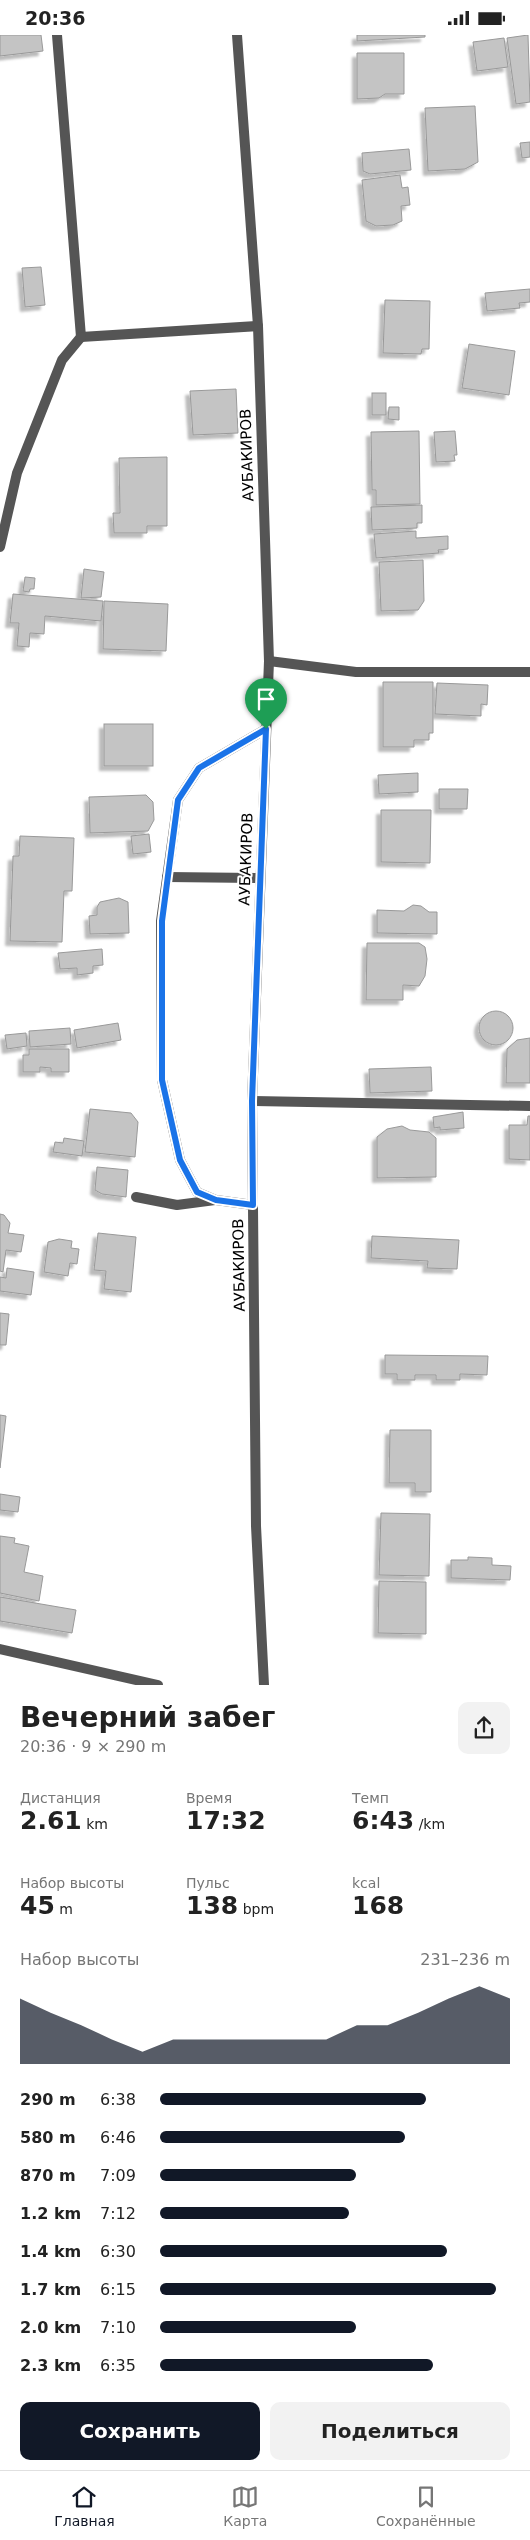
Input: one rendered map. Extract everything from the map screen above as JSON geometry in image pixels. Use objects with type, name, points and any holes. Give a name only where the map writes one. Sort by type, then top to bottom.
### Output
[{"type":"street","points":[[0,547],[17,473],[62,360],[81,337],[57,35]]},
{"type":"street","name":"АУБАКИРОВ","points":[[237,35],[258,326],[269,661],[252,1101],[256,1525],[264,1685]]},
{"type":"street","points":[[81,337],[258,326]]},
{"type":"street","points":[[269,661],[356,673],[530,672]]},
{"type":"street","points":[[216,1200],[197,1192],[180,1160],[162,1080],[162,921],[178,800],[199,768],[266,729]]},
{"type":"street","points":[[168,877],[260,878]]},
{"type":"street","points":[[252,1101],[530,1106]]},
{"type":"street","points":[[136,1197],[177,1205],[216,1200],[253,1205]]},
{"type":"street","points":[[0,1649],[158,1685]]},
{"type":"building","points":[[0,35],[41,35],[43,51],[0,56]]},
{"type":"building","points":[[357,35],[425,35],[425,37],[357,41]]},
{"type":"building","points":[[528,35],[530,102],[516,104],[507,38]]},
{"type":"building","points":[[504,38],[508,67],[477,71],[473,42]]},
{"type":"building","points":[[357,53],[404,53],[404,94],[385,94],[379,98],[357,99]]},
{"type":"building","points":[[475,106],[478,162],[465,169],[428,171],[425,108]]},
{"type":"building","points":[[530,142],[530,157],[522,158],[520,143]]},
{"type":"building","points":[[409,149],[411,170],[370,174],[363,171],[362,153]]},
{"type":"building","points":[[400,175],[402,188],[408,187],[410,205],[401,206],[402,221],[393,225],[376,226],[366,221],[362,180]]},
{"type":"building","points":[[41,267],[45,305],[25,307],[22,268]]},
{"type":"building","points":[[530,289],[530,302],[519,303],[520,308],[487,311],[485,293]]},
{"type":"building","points":[[385,300],[430,301],[429,349],[422,349],[421,354],[383,353]]},
{"type":"building","points":[[469,344],[515,351],[509,395],[462,388]]},
{"type":"building","points":[[236,389],[238,433],[193,435],[190,391]]},
{"type":"building","points":[[372,393],[386,393],[386,415],[372,415]]},
{"type":"building","points":[[389,407],[399,407],[399,420],[388,419]]},
{"type":"building","points":[[419,431],[420,504],[376,505],[376,490],[372,490],[371,432]]},
{"type":"building","points":[[455,431],[457,455],[454,455],[455,461],[436,462],[434,432]]},
{"type":"building","points":[[167,457],[167,526],[147,526],[147,533],[114,533],[113,513],[120,513],[119,458]]},
{"type":"building","points":[[422,505],[422,523],[417,523],[417,528],[372,530],[371,507]]},
{"type":"building","points":[[416,531],[416,538],[448,536],[448,549],[438,550],[439,553],[376,558],[374,534]]},
{"type":"building","points":[[423,560],[424,601],[418,610],[381,611],[379,562]]},
{"type":"building","points":[[84,569],[104,572],[101,597],[81,598]]},
{"type":"building","points":[[25,577],[35,578],[34,589],[30,589],[29,592],[23,591]]},
{"type":"building","points":[[13,594],[103,601],[101,621],[45,616],[44,634],[30,633],[29,647],[17,646],[19,623],[10,623]]},
{"type":"building","points":[[104,601],[168,604],[166,651],[103,649]]},
{"type":"building","points":[[383,682],[433,682],[433,733],[429,733],[429,740],[414,740],[414,747],[383,747]]},
{"type":"building","points":[[437,683],[488,685],[487,705],[481,704],[481,716],[435,714]]},
{"type":"building","points":[[104,724],[153,724],[153,766],[104,766]]},
{"type":"building","points":[[418,773],[418,792],[379,794],[378,775]]},
{"type":"building","points":[[439,789],[468,789],[467,809],[439,809]]},
{"type":"building","points":[[146,795],[153,802],[154,820],[148,831],[90,833],[89,797]]},
{"type":"building","points":[[381,810],[431,810],[430,863],[381,862]]},
{"type":"building","points":[[149,834],[151,852],[133,854],[131,836]]},
{"type":"building","points":[[20,836],[74,838],[72,891],[64,891],[62,942],[10,941],[13,856],[19,856]]},
{"type":"building","points":[[119,898],[128,902],[129,933],[90,934],[89,916],[97,915],[97,907],[100,902]]},
{"type":"building","points":[[413,905],[421,906],[429,912],[437,912],[437,934],[377,933],[377,910],[404,911]]},
{"type":"building","points":[[367,943],[419,943],[425,947],[427,959],[425,976],[419,986],[403,985],[403,1000],[366,1000]]},
{"type":"building","points":[[102,949],[103,965],[93,966],[93,973],[77,975],[77,968],[60,969],[58,953]]},
{"type":"building","points":[[496,1011],[503,1012],[508,1016],[512,1021],[512,1035],[508,1040],[503,1044],[496,1045],[489,1044],[484,1040],[480,1035],[479,1028],[480,1021],[484,1016],[489,1012]]},
{"type":"building","points":[[118,1023],[121,1040],[77,1048],[74,1030]]},
{"type":"building","points":[[70,1028],[71,1044],[30,1047],[29,1031]]},
{"type":"building","points":[[26,1033],[27,1046],[7,1049],[5,1035]]},
{"type":"building","points":[[530,1038],[530,1083],[506,1083],[507,1049],[517,1040]]},
{"type":"building","points":[[29,1049],[69,1049],[69,1072],[51,1072],[51,1068],[40,1067],[40,1072],[23,1072],[23,1055],[29,1055]]},
{"type":"building","points":[[431,1067],[432,1091],[370,1093],[369,1069]]},
{"type":"building","points":[[90,1109],[131,1113],[138,1122],[135,1157],[85,1152]]},
{"type":"building","points":[[463,1112],[464,1128],[440,1130],[440,1127],[434,1128],[433,1117]]},
{"type":"building","points":[[528,1116],[530,1116],[530,1160],[509,1159],[509,1125],[527,1125]]},
{"type":"building","points":[[402,1126],[410,1130],[429,1132],[436,1138],[436,1177],[377,1178],[377,1137],[387,1129]]},
{"type":"building","points":[[64,1138],[84,1141],[82,1156],[53,1152],[55,1142],[63,1143]]},
{"type":"building","points":[[97,1167],[128,1170],[126,1197],[102,1194],[95,1190]]},
{"type":"building","points":[[0,1214],[4,1215],[10,1223],[8,1233],[24,1235],[21,1252],[6,1250],[3,1272],[0,1271]]},
{"type":"building","points":[[98,1233],[136,1237],[131,1292],[104,1289],[106,1271],[94,1270]]},
{"type":"building","points":[[372,1236],[459,1240],[457,1269],[427,1268],[428,1261],[371,1258]]},
{"type":"building","points":[[59,1239],[72,1241],[71,1248],[79,1249],[77,1264],[70,1263],[68,1276],[44,1272],[48,1242]]},
{"type":"building","points":[[7,1268],[34,1272],[31,1295],[0,1291],[0,1277],[6,1278]]},
{"type":"building","points":[[0,1313],[9,1314],[6,1345],[0,1345]]},
{"type":"building","points":[[385,1355],[488,1356],[487,1375],[460,1374],[460,1380],[436,1380],[436,1375],[415,1375],[415,1380],[397,1380],[397,1374],[385,1374]]},
{"type":"building","points":[[0,1415],[6,1416],[0,1468]]},
{"type":"building","points":[[390,1430],[431,1430],[431,1492],[415,1492],[415,1483],[389,1483]]},
{"type":"building","points":[[0,1494],[20,1497],[18,1512],[0,1510]]},
{"type":"building","points":[[381,1513],[430,1514],[429,1576],[379,1575]]},
{"type":"building","points":[[0,1536],[15,1538],[14,1543],[29,1546],[24,1572],[43,1576],[39,1601],[0,1593]]},
{"type":"building","points":[[468,1557],[492,1558],[492,1565],[511,1566],[510,1580],[451,1578],[451,1560],[468,1560]]},
{"type":"building","points":[[379,1581],[426,1582],[426,1634],[378,1633]]},
{"type":"building","points":[[0,1597],[76,1610],[72,1633],[0,1621]]},
{"type":"route","points":[[266,729],[252,1101],[253,1205],[216,1200],[197,1192],[180,1160],[162,1080],[162,921],[178,800],[199,768],[266,729]]}]
